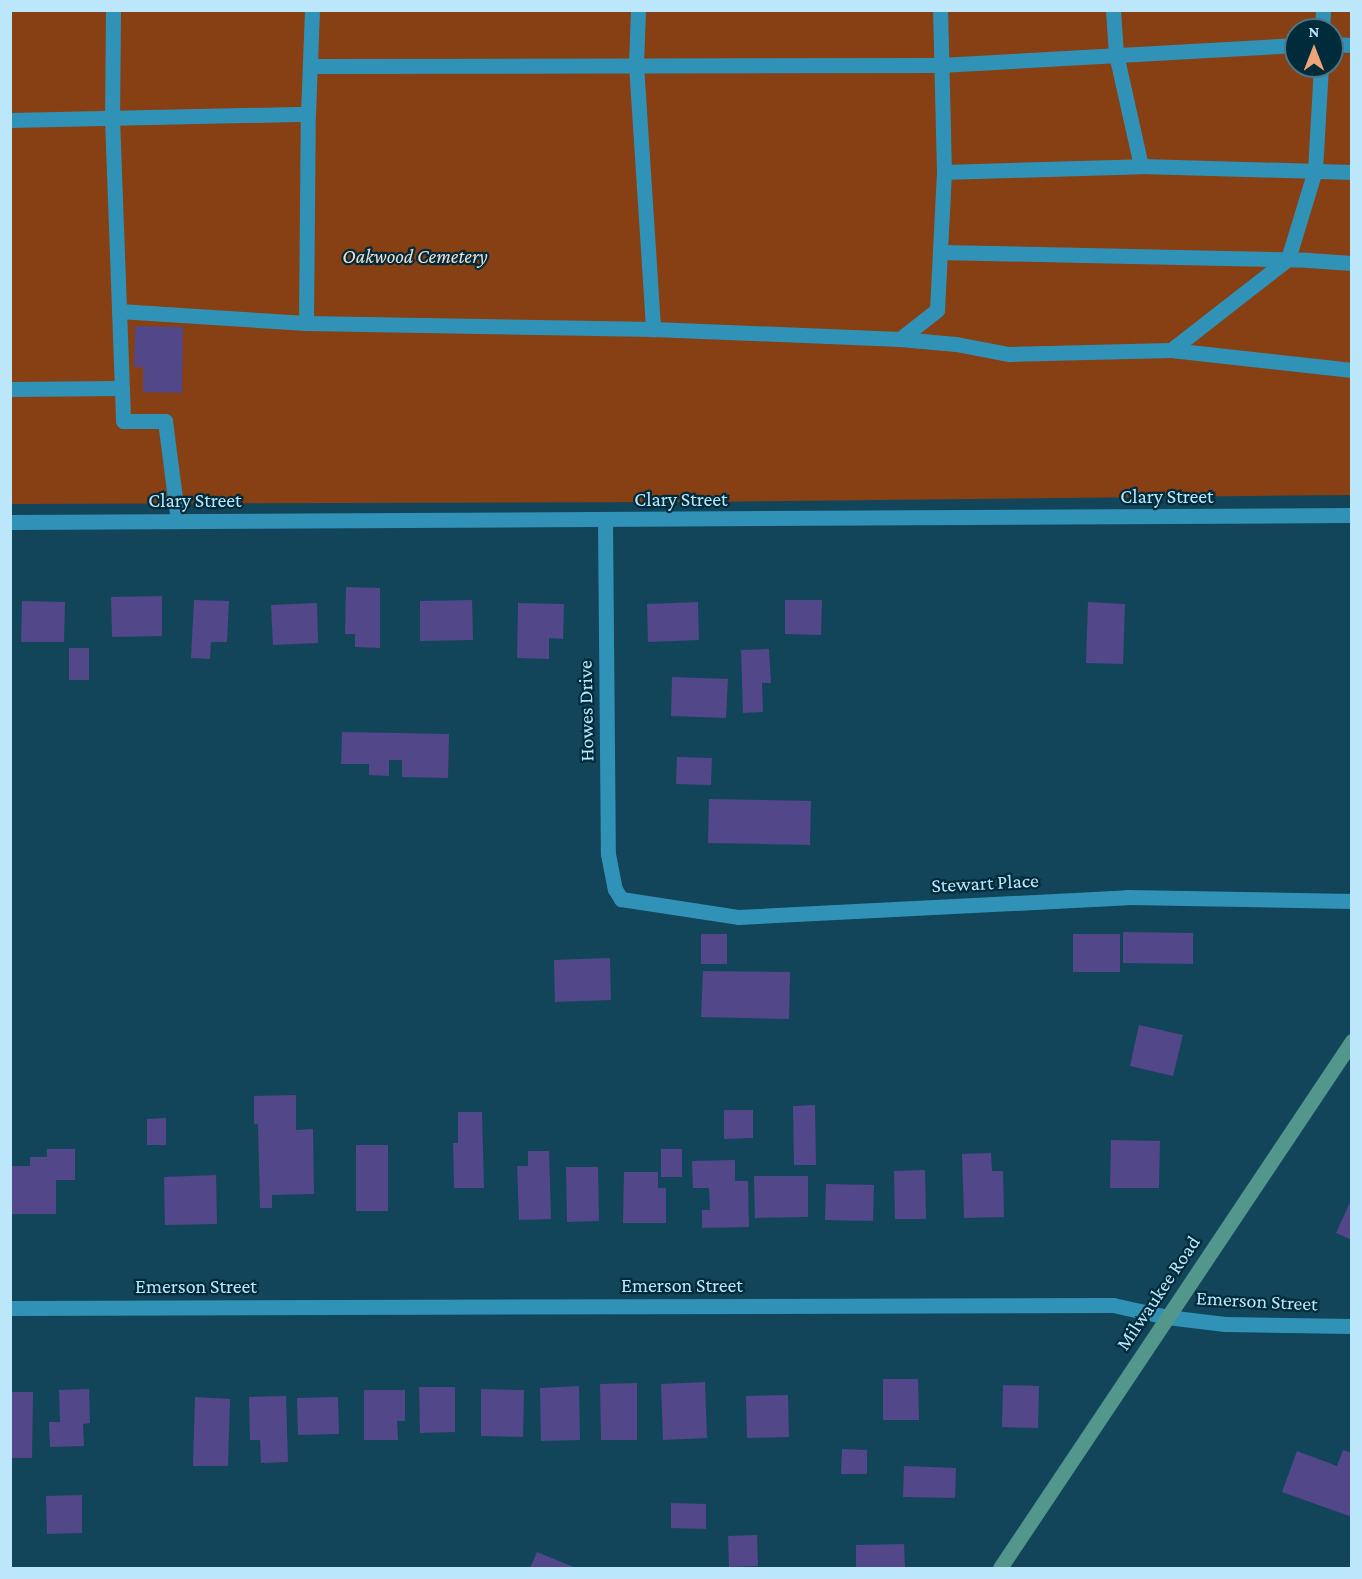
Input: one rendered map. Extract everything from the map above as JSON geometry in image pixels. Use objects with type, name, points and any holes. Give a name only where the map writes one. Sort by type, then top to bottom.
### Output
[{"type":"street","points":[[113,10],[112,118],[123,421],[165,421],[177,521]]},
{"type":"street","points":[[306,323],[308,114],[312,10]]},
{"type":"street","points":[[638,10],[636,64],[652,329]]},
{"type":"street","points":[[900,339],[937,310],[944,172],[940,10]]},
{"type":"street","points":[[1113,10],[1116,54],[1141,165]]},
{"type":"street","points":[[310,66],[940,65],[1284,46]]},
{"type":"street","points":[[1171,350],[1288,259],[1315,170],[1320,78]]},
{"type":"street","points":[[10,120],[308,114]]},
{"type":"street","points":[[944,172],[1141,165],[1352,172]]},
{"type":"street","points":[[940,252],[1288,259],[1352,263]]},
{"type":"street","points":[[119,311],[306,323],[652,329],[900,339],[956,344],[1009,354],[1171,350],[1352,370]]},
{"type":"street","points":[[10,389],[122,388]]},
{"type":"street","name":"Clary Street","points":[[10,522],[1352,515]]},
{"type":"street","name":"Howes Drive","points":[[605,520],[608,854],[615,889],[621,899]]},
{"type":"street","name":"Stewart Place","points":[[621,899],[738,917],[1127,897],[1352,901]]},
{"type":"street","name":"Milwaukee Road","points":[[1000,1569],[1352,1041]]},
{"type":"street","name":"Emerson Street","points":[[10,1308],[1113,1305],[1167,1317],[1225,1324],[1352,1326]]},
{"type":"green space","name":"Oakwood Cemetery","points":[[10,11],[1351,11],[1351,495],[695,502],[11,504]]},
{"type":"building","points":[[135,326],[183,327],[182,393],[143,392],[143,367],[134,367]]},
{"type":"building","points":[[346,587],[380,588],[380,648],[355,647],[355,634],[345,634]]},
{"type":"building","points":[[162,596],[162,636],[112,637],[111,597]]},
{"type":"building","points":[[194,600],[229,601],[227,642],[211,642],[210,659],[191,658]]},
{"type":"building","points":[[472,600],[473,640],[420,641],[420,601]]},
{"type":"building","points":[[785,600],[822,600],[821,635],[785,634]]},
{"type":"building","points":[[22,601],[65,602],[64,642],[21,642]]},
{"type":"building","points":[[698,602],[699,640],[648,642],[647,604]]},
{"type":"building","points":[[1088,602],[1125,604],[1123,664],[1086,663]]},
{"type":"building","points":[[317,603],[318,643],[273,645],[271,605]]},
{"type":"building","points":[[518,603],[564,604],[563,639],[549,638],[549,659],[517,658]]},
{"type":"building","points":[[69,648],[89,648],[89,680],[69,680]]},
{"type":"building","points":[[769,649],[771,683],[762,683],[763,712],[743,713],[741,650]]},
{"type":"building","points":[[672,677],[728,679],[726,718],[671,716]]},
{"type":"building","points":[[342,732],[449,734],[448,778],[402,777],[402,760],[389,760],[389,776],[369,775],[369,764],[341,764]]},
{"type":"building","points":[[677,757],[712,758],[711,785],[676,784]]},
{"type":"building","points":[[709,799],[811,801],[810,845],[708,843]]},
{"type":"building","points":[[1123,932],[1193,933],[1193,964],[1123,963]]},
{"type":"building","points":[[701,934],[727,934],[727,964],[701,964]]},
{"type":"building","points":[[1073,934],[1120,934],[1120,972],[1073,972]]},
{"type":"building","points":[[610,958],[611,1000],[555,1002],[554,960]]},
{"type":"building","points":[[703,971],[790,972],[789,1019],[701,1017]]},
{"type":"building","points":[[1139,1025],[1183,1035],[1173,1076],[1130,1066]]},
{"type":"building","points":[[296,1095],[296,1130],[313,1129],[314,1194],[272,1195],[272,1208],[260,1208],[258,1124],[254,1124],[254,1096]]},
{"type":"building","points":[[815,1105],[816,1165],[794,1165],[793,1106]]},
{"type":"building","points":[[724,1110],[753,1110],[753,1138],[724,1139]]},
{"type":"building","points":[[458,1112],[482,1112],[484,1188],[454,1188],[453,1143],[458,1143]]},
{"type":"building","points":[[166,1118],[166,1145],[147,1145],[147,1119]]},
{"type":"building","points":[[1111,1140],[1160,1141],[1159,1188],[1110,1188]]},
{"type":"building","points":[[356,1145],[388,1145],[388,1211],[356,1211]]},
{"type":"building","points":[[47,1149],[75,1149],[75,1180],[56,1180],[56,1214],[10,1214],[10,1166],[30,1166],[30,1157],[47,1157]]},
{"type":"building","points":[[661,1149],[682,1149],[682,1177],[661,1177]]},
{"type":"building","points":[[528,1151],[549,1151],[551,1219],[519,1220],[517,1166],[528,1166]]},
{"type":"building","points":[[991,1153],[992,1171],[1003,1171],[1004,1217],[964,1218],[962,1154]]},
{"type":"building","points":[[735,1160],[735,1181],[748,1181],[749,1227],[702,1228],[702,1210],[710,1210],[709,1188],[693,1188],[692,1161]]},
{"type":"building","points":[[566,1167],[598,1167],[599,1221],[567,1222]]},
{"type":"building","points":[[925,1170],[926,1219],[895,1219],[894,1171]]},
{"type":"building","points":[[624,1172],[658,1172],[658,1188],[666,1188],[666,1223],[623,1223]]},
{"type":"building","points":[[216,1175],[217,1224],[165,1225],[164,1177]]},
{"type":"building","points":[[754,1176],[808,1176],[808,1217],[755,1218]]},
{"type":"building","points":[[826,1184],[874,1185],[873,1221],[825,1220]]},
{"type":"building","points":[[1352,1198],[1352,1240],[1336,1233]]},
{"type":"building","points":[[883,1379],[918,1379],[919,1420],[883,1420]]},
{"type":"building","points":[[705,1382],[707,1438],[663,1440],[661,1384]]},
{"type":"building","points":[[637,1383],[637,1440],[601,1440],[600,1384]]},
{"type":"building","points":[[1003,1385],[1039,1386],[1038,1428],[1002,1427]]},
{"type":"building","points":[[579,1386],[580,1440],[541,1441],[540,1388]]},
{"type":"building","points":[[419,1387],[455,1387],[455,1432],[420,1433]]},
{"type":"building","points":[[89,1389],[90,1423],[83,1424],[84,1446],[50,1447],[49,1422],[60,1422],[59,1390]]},
{"type":"building","points":[[481,1389],[524,1390],[523,1437],[481,1436]]},
{"type":"building","points":[[364,1390],[405,1390],[405,1421],[397,1421],[398,1440],[364,1440]]},
{"type":"building","points":[[10,1392],[33,1392],[32,1458],[10,1458]]},
{"type":"building","points":[[788,1395],[789,1437],[747,1438],[746,1396]]},
{"type":"building","points":[[286,1396],[288,1462],[261,1463],[260,1440],[250,1440],[249,1397]]},
{"type":"building","points":[[195,1397],[230,1399],[228,1466],[193,1466]]},
{"type":"building","points":[[338,1397],[339,1434],[298,1435],[297,1398]]},
{"type":"building","points":[[842,1449],[867,1450],[867,1474],[841,1474]]},
{"type":"building","points":[[1343,1450],[1352,1453],[1352,1517],[1282,1492],[1297,1451],[1337,1466]]},
{"type":"building","points":[[904,1466],[956,1468],[955,1498],[903,1497]]},
{"type":"building","points":[[82,1495],[82,1533],[47,1534],[46,1496]]},
{"type":"building","points":[[671,1503],[706,1504],[706,1529],[671,1528]]},
{"type":"building","points":[[757,1535],[758,1566],[729,1567],[728,1536]]},
{"type":"building","points":[[904,1544],[905,1568],[856,1568],[856,1545]]},
{"type":"building","points":[[537,1552],[576,1568],[530,1568]]}]
